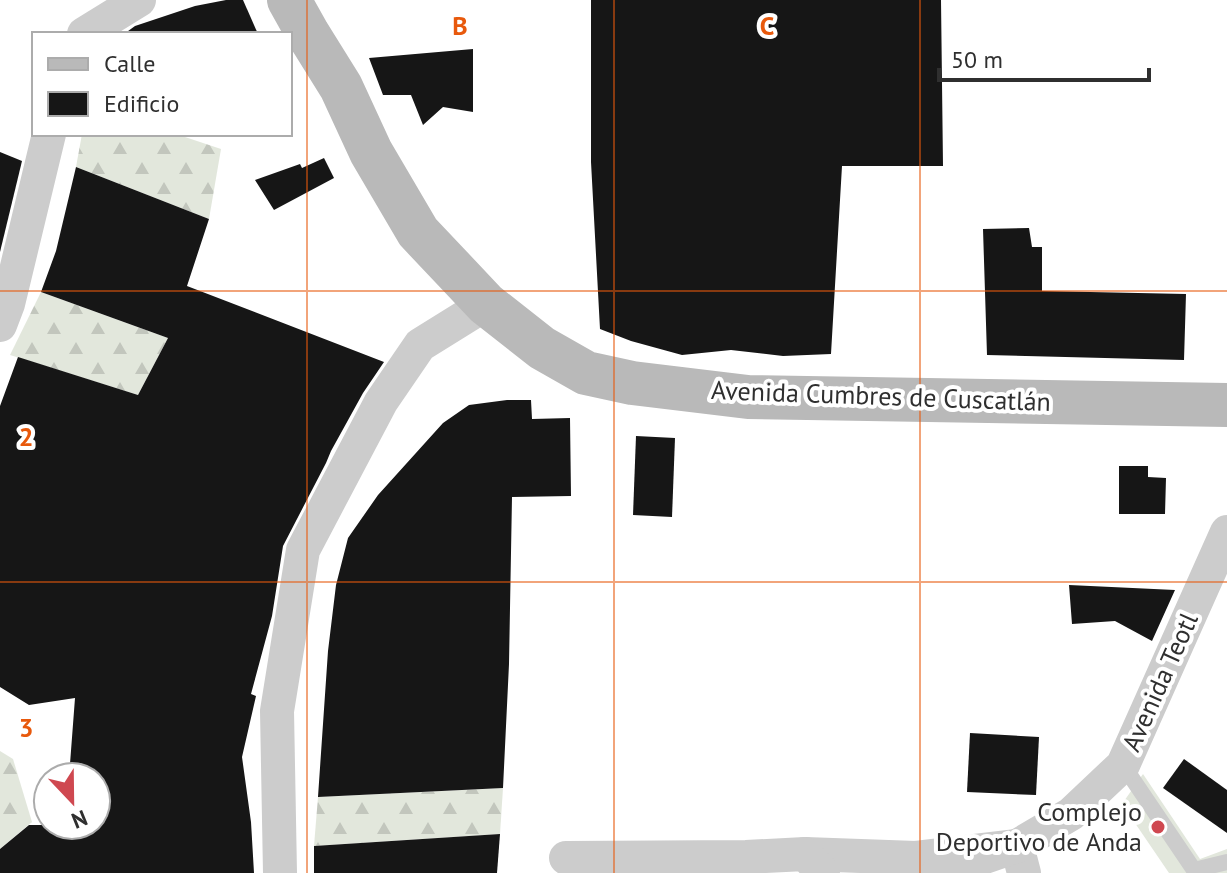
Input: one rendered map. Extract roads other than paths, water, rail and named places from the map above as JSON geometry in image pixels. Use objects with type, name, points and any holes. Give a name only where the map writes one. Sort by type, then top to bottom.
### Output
[{"type":"main road","name":"Avenida Cumbres de Cuscatlán","points":[[289,0],[341,87],[371,152],[418,232],[486,304],[542,348],[586,373],[632,383],[748,397],[1227,405]]},
{"type":"main road","name":"Avenida Cumbres de Cuscatlán","points":[[314,0],[329,33],[341,87]]},
{"type":"street","points":[[87,32],[139,0]]},
{"type":"street","points":[[0,325],[8,304],[49,136]]},
{"type":"street","points":[[280,873],[277,711],[303,550],[381,402],[420,345],[486,304]]},
{"type":"street","name":"Avenida Teotl","points":[[938,873],[1020,859],[1123,765],[1225,546]]},
{"type":"street","points":[[566,858],[746,857],[814,863],[916,858],[1020,859]]},
{"type":"lane","points":[[1123,765],[1194,870],[1227,862]]},
{"type":"place","name":"Complejo Deportivo de Anda","points":[[1158,827]]}]
